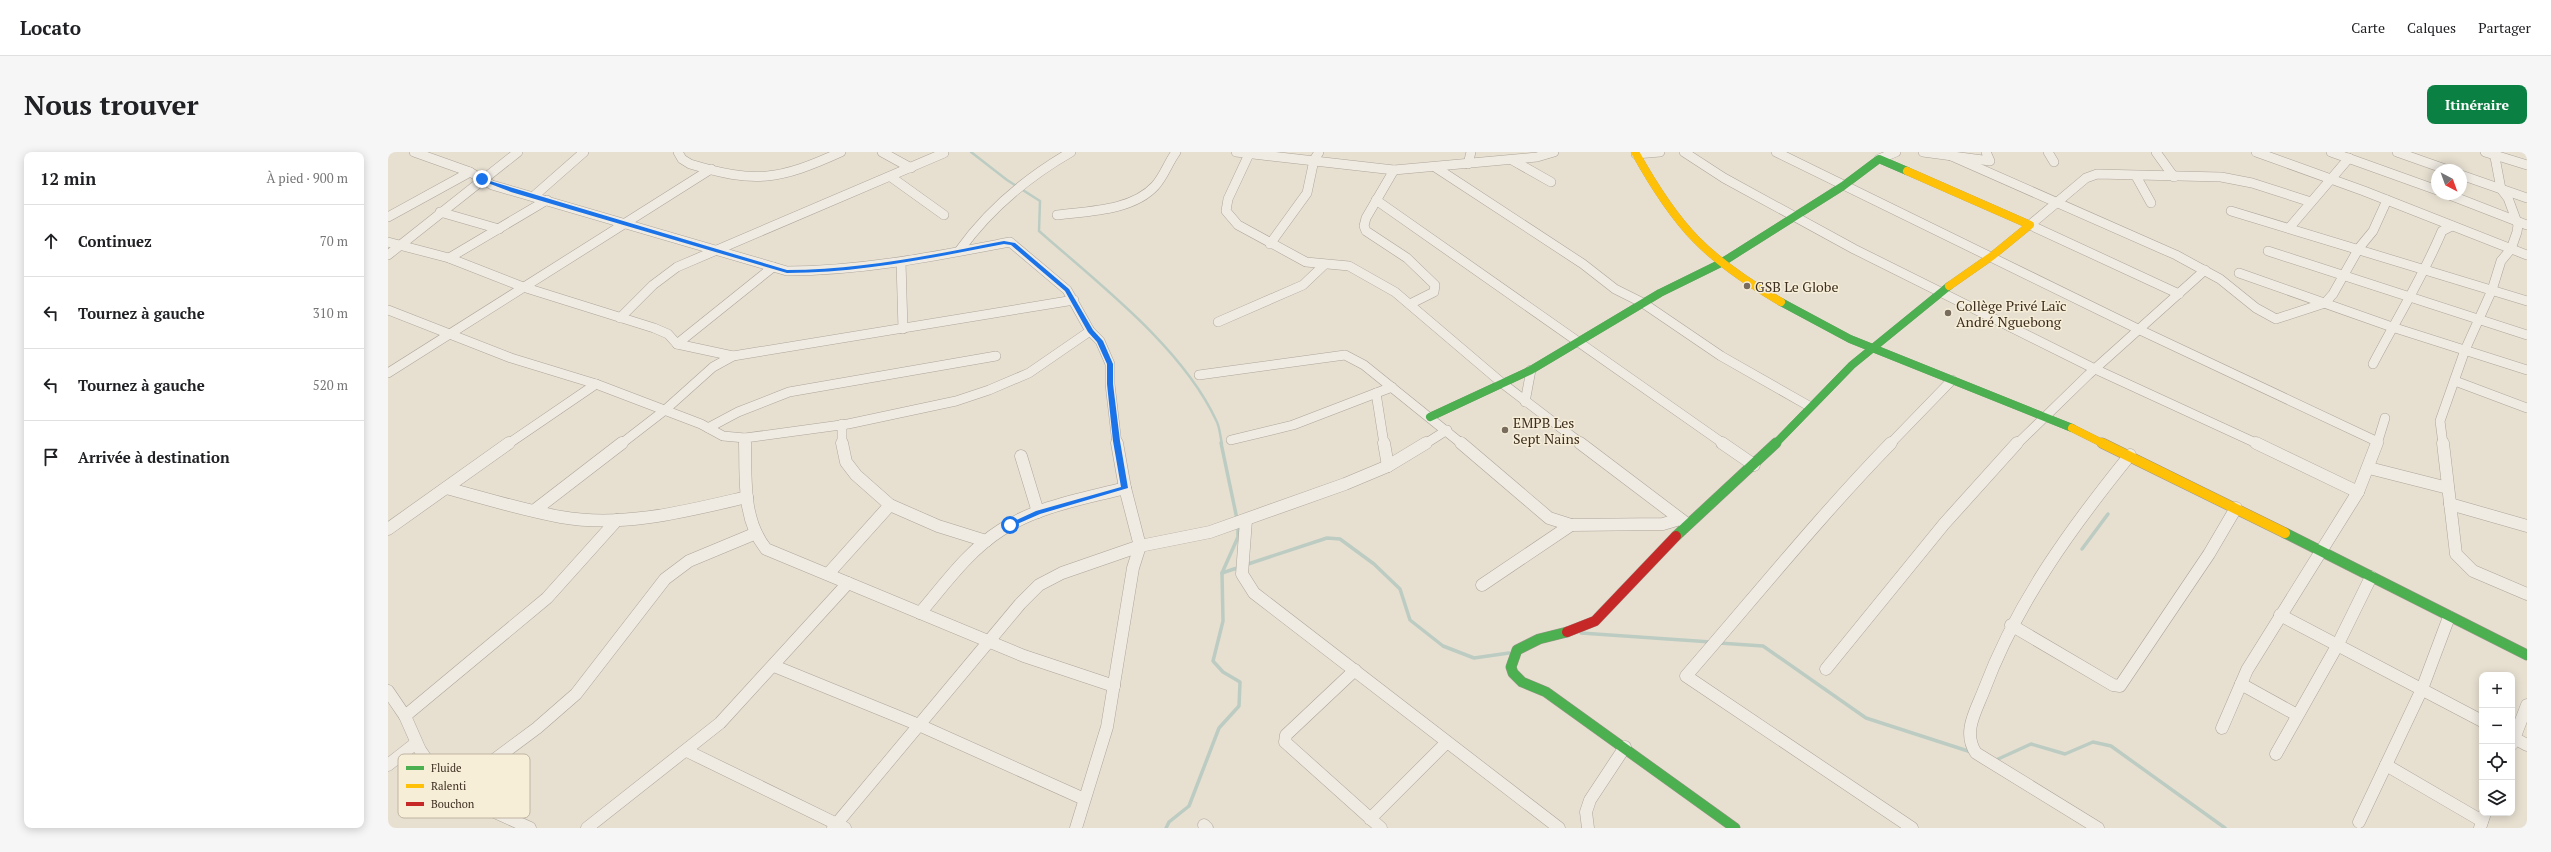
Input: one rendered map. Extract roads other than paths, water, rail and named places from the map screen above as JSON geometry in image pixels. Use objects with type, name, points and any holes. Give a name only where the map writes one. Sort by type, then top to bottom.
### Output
[{"type":"street","points":[[414,152],[470,172],[482,179],[534,196],[773,267],[799,272],[901,262],[1010,242],[1067,290],[1074,300],[1090,332],[1100,341],[1110,364],[1110,384],[1116,441],[1125,488],[1140,546],[1133,568],[1107,728],[1076,828]]},
{"type":"street","points":[[388,255],[440,212],[518,152]]},
{"type":"street","points":[[534,196],[584,152]]},
{"type":"street","points":[[678,152],[684,161],[745,177],[774,176],[838,153]]},
{"type":"street","points":[[824,152],[838,153]]},
{"type":"street","points":[[882,152],[911,168]]},
{"type":"street","points":[[958,251],[974,228],[1002,201],[1040,169],[1071,152]]},
{"type":"street","points":[[1057,215],[1115,205],[1142,197],[1156,185],[1176,152]]},
{"type":"street","points":[[1236,152],[1394,170],[1512,160],[1554,152]]},
{"type":"street","points":[[1270,244],[1307,193],[1314,160],[1319,152]]},
{"type":"street","points":[[1468,164],[1471,152]]},
{"type":"street","points":[[1660,152],[1636,153],[1682,228],[1699,246],[1720,263],[1817,321],[1872,348],[2046,416],[2130,455],[2527,655]]},
{"type":"street","points":[[1684,152],[1724,178],[1793,216],[2095,369],[2220,426],[2358,492]]},
{"type":"street","points":[[1776,152],[1843,186],[1992,256],[2140,330],[2378,442]]},
{"type":"street","points":[[1430,417],[1531,370],[1675,284],[1720,263],[1843,186],[1879,160],[1896,152]]},
{"type":"street","points":[[1923,152],[1990,161],[1986,152]]},
{"type":"street","points":[[2048,152],[2054,162]]},
{"type":"street","points":[[2156,152],[2174,177]]},
{"type":"street","points":[[2256,152],[2387,200],[2527,255]]},
{"type":"street","points":[[2275,159],[2282,152]]},
{"type":"street","points":[[2331,152],[2431,188]]},
{"type":"street","points":[[2397,152],[2431,164]]},
{"type":"street","points":[[620,318],[653,284],[671,272],[715,250],[891,177],[944,153]]},
{"type":"street","points":[[1250,153],[1228,199],[1226,211],[1238,225],[1270,244],[1306,262],[1324,265],[1349,266],[1359,270],[1410,304],[1525,402],[1683,521]]},
{"type":"street","points":[[2491,153],[2527,165]]},
{"type":"street","points":[[2491,153],[2502,189],[2508,198],[2517,221],[2517,232],[2511,249],[2501,261],[2492,290],[2465,350],[2440,421],[2456,554],[2459,559],[2473,571],[2527,594]]},
{"type":"street","points":[[1949,155],[2176,255],[2205,270],[2256,308],[2276,319],[2325,303],[2333,294],[2359,248],[2373,231],[2387,200]]},
{"type":"street","points":[[2290,227],[2349,158]]},
{"type":"street","points":[[1512,160],[1551,182]]},
{"type":"street","points":[[1879,160],[2030,225],[2179,294]]},
{"type":"street","points":[[1435,167],[1583,264],[1616,289],[1643,303],[1721,356],[1809,406]]},
{"type":"street","points":[[388,373],[711,169]]},
{"type":"street","points":[[1394,170],[1366,218],[1364,226],[1366,231],[1407,258],[1435,285],[1434,292],[1410,304]]},
{"type":"street","points":[[388,217],[470,172]]},
{"type":"street","points":[[1735,828],[1625,747],[1546,692],[1517,679],[1511,670],[1511,659],[1521,647],[1532,640],[1590,625],[1683,521],[1754,465],[1792,428],[1809,406],[1872,348],[1941,291],[1992,256],[2091,176],[2221,177],[2237,180],[2311,202]]},
{"type":"street","points":[[2136,176],[2151,203]]},
{"type":"street","points":[[891,177],[944,215]]},
{"type":"street","points":[[2467,177],[2527,198]]},
{"type":"street","points":[[449,258],[547,200]]},
{"type":"street","points":[[1376,200],[1432,237],[1577,343],[1754,465]]},
{"type":"street","points":[[2463,200],[2527,225]]},
{"type":"street","points":[[2230,211],[2290,227],[2527,301]]},
{"type":"street","points":[[440,212],[499,229]]},
{"type":"street","points":[[2373,364],[2408,297],[2426,270],[2442,231],[2452,226]]},
{"type":"street","points":[[388,242],[401,244],[449,258],[523,287],[668,334],[677,344],[734,356]]},
{"type":"street","points":[[2268,251],[2527,335]]},
{"type":"street","points":[[901,262],[903,329]]},
{"type":"street","points":[[1218,322],[1303,284],[1324,265]]},
{"type":"street","points":[[677,344],[773,267]]},
{"type":"street","points":[[1826,668],[1966,498],[2019,441],[2095,369],[2205,270]]},
{"type":"street","points":[[2239,273],[2392,327],[2527,370]]},
{"type":"street","points":[[534,510],[665,410],[713,368],[734,356],[1074,300]]},
{"type":"street","points":[[388,310],[447,335],[511,358],[596,384],[665,410],[723,436],[745,438],[842,424],[935,405],[989,390],[1020,378],[1043,365],[1090,332]]},
{"type":"street","points":[[1199,375],[1339,354],[1355,360],[1392,387],[1447,430],[1508,485],[1549,518],[1571,525],[1663,524],[1683,521]]},
{"type":"street","points":[[708,428],[738,412],[789,392],[996,356]]},
{"type":"street","points":[[1525,402],[1531,370]]},
{"type":"street","points":[[1912,828],[1686,676],[1815,528],[1842,494],[1952,380]]},
{"type":"street","points":[[2455,381],[2527,408]]},
{"type":"street","points":[[388,530],[596,384]]},
{"type":"street","points":[[1231,440],[1266,434],[1309,420],[1392,387]]},
{"type":"street","points":[[1376,393],[1388,466]]},
{"type":"street","points":[[2222,728],[2247,670],[2358,492],[2369,468],[2385,418]]},
{"type":"street","points":[[842,424],[842,442],[846,462],[856,475],[890,505],[938,526],[986,541]]},
{"type":"street","points":[[687,751],[838,827],[919,725],[990,640],[1039,585],[1088,563],[1140,546],[1195,536],[1246,520],[1346,484],[1388,466],[1447,430]]},
{"type":"street","points":[[745,438],[746,497],[754,534],[766,549],[920,613],[990,640],[1024,656],[1114,686]]},
{"type":"street","points":[[2098,828],[1976,753],[1970,747],[1969,731],[1984,688],[2011,625],[2050,560],[2082,514],[2130,455]]},
{"type":"street","points":[[1021,456],[1038,512]]},
{"type":"street","points":[[2369,468],[2448,488]]},
{"type":"street","points":[[446,488],[562,517],[617,520],[679,513],[746,497]]},
{"type":"street","points":[[920,613],[986,541],[1010,525],[1038,512],[1125,488]]},
{"type":"street","points":[[2450,504],[2527,526]]},
{"type":"street","points":[[828,574],[890,505]]},
{"type":"street","points":[[2011,625],[2113,685],[2120,686],[2209,554],[2236,508]]},
{"type":"street","points":[[405,716],[547,598],[617,520]]},
{"type":"street","points":[[1246,520],[1242,574],[1245,582],[1265,603],[1305,630],[1446,743],[1559,828]]},
{"type":"street","points":[[1482,585],[1571,525]]},
{"type":"street","points":[[502,754],[537,728],[576,694],[629,622],[665,579],[689,561],[754,534]]},
{"type":"street","points":[[2276,754],[2337,646],[2371,577]]},
{"type":"street","points":[[587,828],[687,751],[720,723],[774,666],[848,582]]},
{"type":"street","points":[[2280,615],[2479,719]]},
{"type":"street","points":[[2359,822],[2422,689],[2449,617]]},
{"type":"street","points":[[774,666],[919,725],[1084,799]]},
{"type":"street","points":[[1355,670],[1286,735],[1285,742],[1288,747],[1376,824],[1446,743]]},
{"type":"street","points":[[2241,684],[2297,715]]},
{"type":"street","points":[[388,691],[405,716],[416,743],[423,754]]},
{"type":"street","points":[[2515,735],[2527,706]]},
{"type":"street","points":[[2515,741],[2527,745]]},
{"type":"street","points":[[402,754],[416,743]]},
{"type":"street","points":[[1588,828],[1586,812],[1590,800],[1625,747]]},
{"type":"street","points":[[388,765],[398,757]]},
{"type":"street","points":[[2386,765],[2482,821]]},
{"type":"street","points":[[508,818],[530,828]]},
{"type":"waterway","points":[[971,152],[1007,180],[1040,201],[1039,231],[1112,295],[1161,342],[1201,393],[1216,420],[1222,444]]},
{"type":"waterway","points":[[1221,443],[1237,519]]},
{"type":"waterway","points":[[2082,549],[2108,514]]},
{"type":"waterway","points":[[1222,573],[1238,537],[1238,526]]},
{"type":"waterway","points":[[1245,565],[1327,538],[1340,539],[1374,564],[1400,589],[1410,620],[1443,646],[1474,658],[1509,653]]},
{"type":"waterway","points":[[1222,573],[1240,567]]},
{"type":"waterway","points":[[1166,828],[1169,822],[1189,806],[1219,728],[1239,706],[1240,682],[1223,672],[1213,661],[1223,621],[1222,573]]},
{"type":"waterway","points":[[1581,633],[1711,642]]},
{"type":"waterway","points":[[1719,643],[1763,646],[1866,718],[1971,752]]},
{"type":"waterway","points":[[1996,760],[2031,744],[2065,754],[2093,742],[2111,746],[2225,828]]},
{"type":"place","name":"GSB Le Globe","points":[[1747,286]]},
{"type":"place","name":"Collège Privé Laïc André Nguebong","points":[[1948,313]]},
{"type":"place","name":"EMPB Les Sept Nains","points":[[1505,430]]}]
